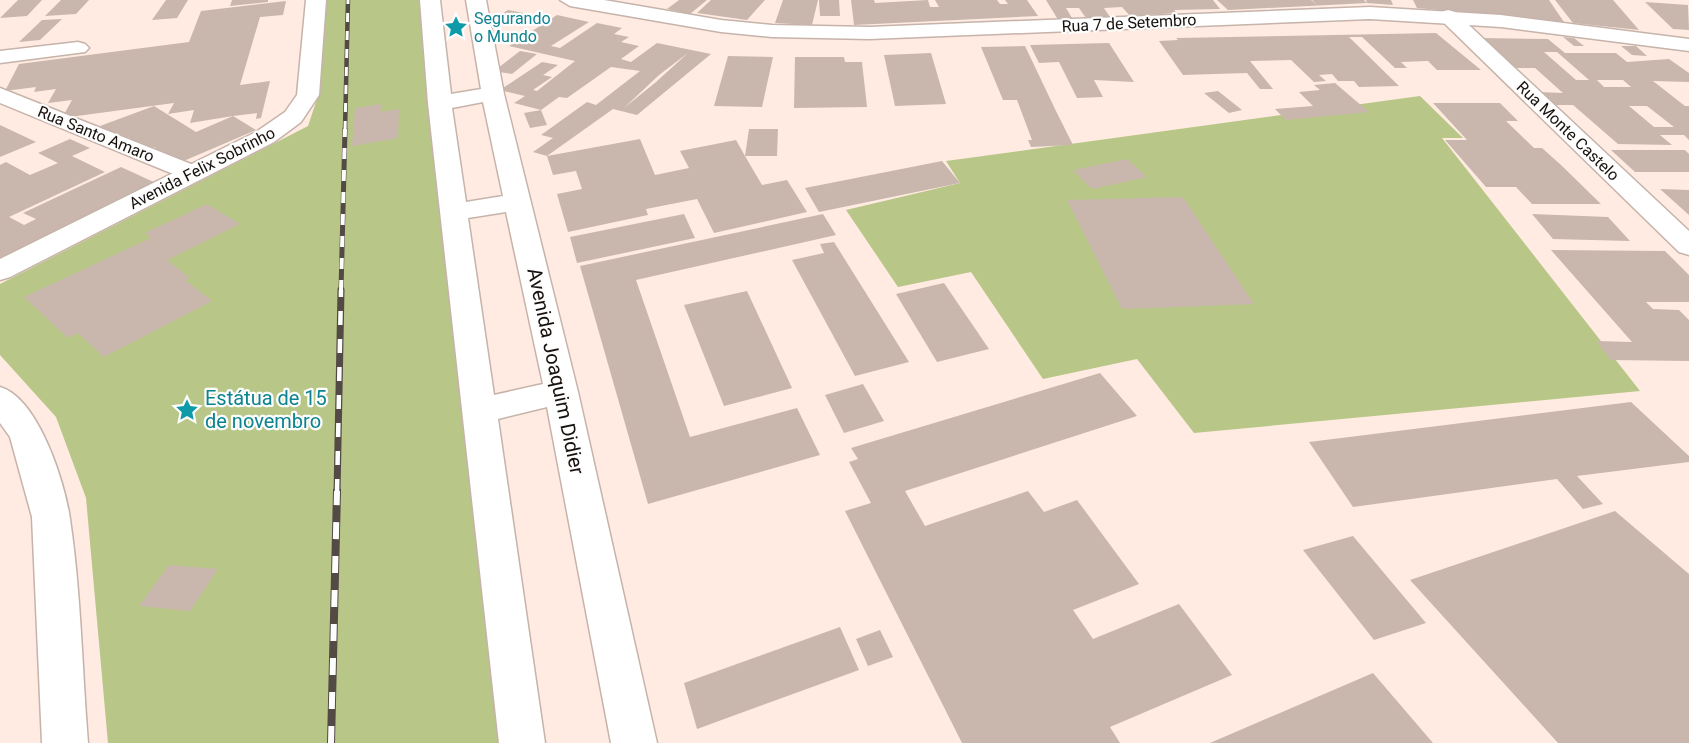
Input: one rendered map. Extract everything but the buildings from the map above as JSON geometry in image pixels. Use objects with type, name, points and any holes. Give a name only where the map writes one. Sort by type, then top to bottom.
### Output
[{"type":"street","name":"Avenida Felix Sobrinho","points":[[0,271],[265,137],[282,126],[303,106],[308,95],[316,0]]},
{"type":"street","points":[[430,0],[440,102],[522,743]]},
{"type":"street","name":"Avenida Joaquim Didier","points":[[476,0],[493,94],[561,392],[634,743]]},
{"type":"street","name":"Rua 7 de Setembro","points":[[570,0],[721,26],[800,33],[869,33],[1296,15],[1448,16],[1684,46]]},
{"type":"street","name":"Rua Monte Castelo","points":[[1448,16],[1689,246]]},
{"type":"street","points":[[0,57],[78,48]]},
{"type":"street","name":"Rua Santo Amaro","points":[[0,94],[192,173]]},
{"type":"street","points":[[440,102],[493,94]]},
{"type":"street","points":[[454,212],[519,202]]},
{"type":"street","points":[[481,411],[561,392]]},
{"type":"street","points":[[0,399],[27,433],[51,517],[64,743]]},
{"type":"green space","points":[[324,0],[420,0],[429,115],[503,743],[108,743],[86,498],[56,417],[0,355],[0,284],[308,126],[318,96]]},
{"type":"green space","points":[[1420,96],[1463,138],[1442,138],[1640,391],[1194,433],[1137,359],[1043,379],[971,272],[898,287],[846,210],[960,183],[946,161]]},
{"type":"railway","points":[[345,130],[348,0]]},
{"type":"railway","points":[[341,291],[345,129]]},
{"type":"railway","points":[[337,493],[341,290]]},
{"type":"railway","points":[[331,743],[337,491]]},
{"type":"place","name":"Segurando o Mundo","points":[[456,27]]},
{"type":"place","name":"Estátua de 15 de novembro","points":[[187,410]]}]
